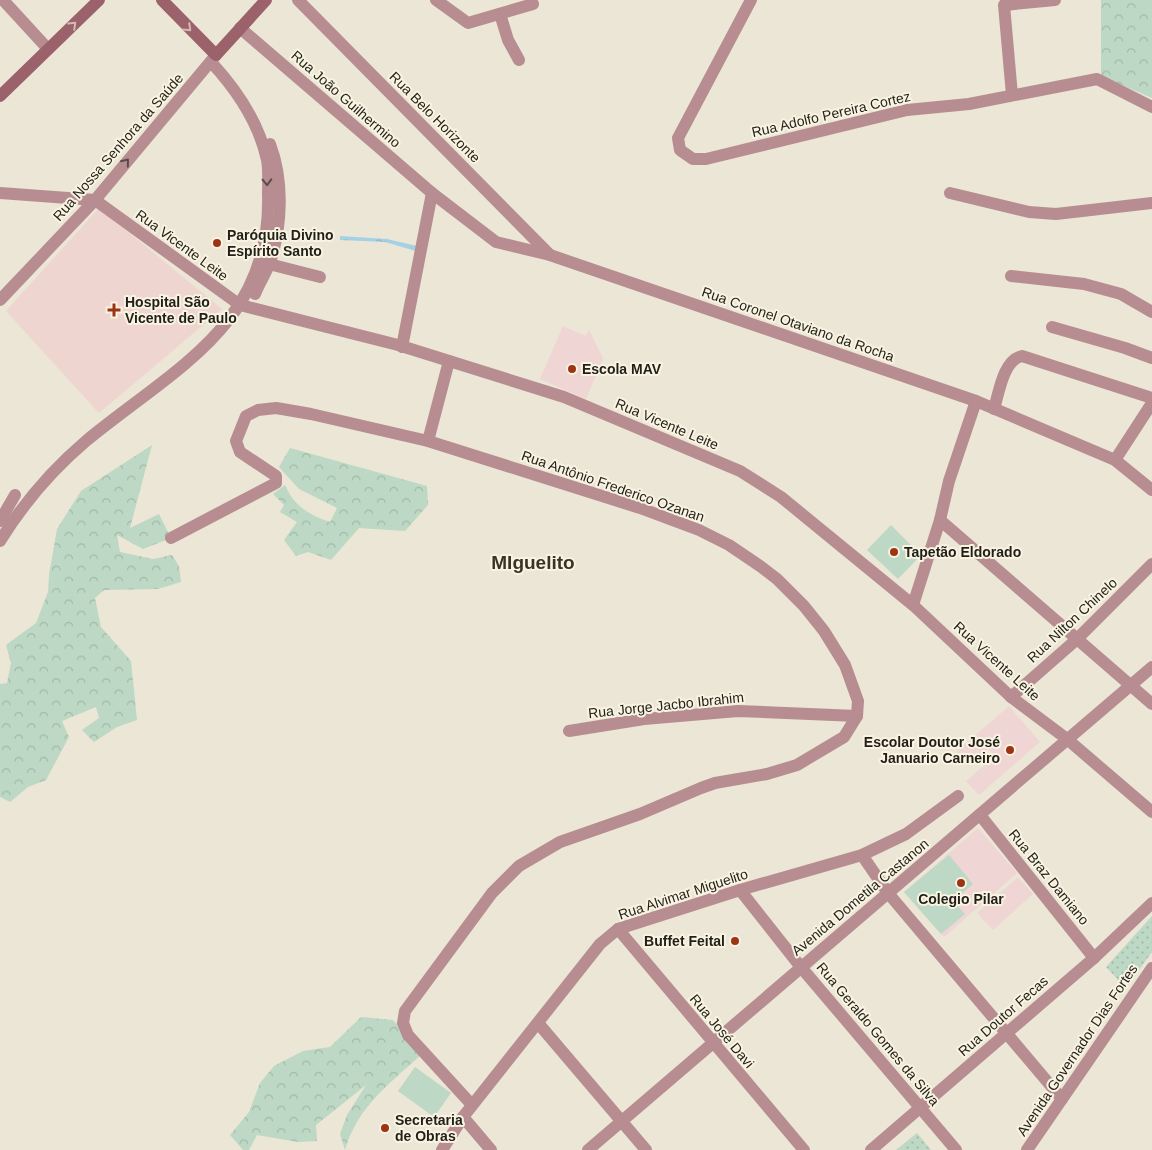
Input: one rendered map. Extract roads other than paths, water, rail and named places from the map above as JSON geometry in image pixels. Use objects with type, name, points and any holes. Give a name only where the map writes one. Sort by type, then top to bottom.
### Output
[{"type":"main road","points":[[0,96],[99,0]]},
{"type":"main road","points":[[162,0],[213,59],[266,0]]},
{"type":"street","points":[[4,0],[48,49]]},
{"type":"street","name":"Rua Belo Horizonte","points":[[298,0],[550,255]]},
{"type":"street","points":[[436,0],[468,23],[533,4]]},
{"type":"street","name":"Rua Adolfo Pereira Cortez","points":[[751,0],[678,138],[680,150],[693,159],[706,159],[907,110],[969,104],[1097,78],[1152,107]]},
{"type":"street","points":[[1012,95],[1004,5],[1055,0]]},
{"type":"street","points":[[500,14],[508,40],[519,60]]},
{"type":"street","name":"Rua João Guilhermino","points":[[240,28],[432,193]]},
{"type":"street","points":[[213,59],[225,80],[251,114],[267,160],[269,217],[266,240],[244,307]]},
{"type":"street","name":"Rua Nossa Senhora da Saúde","points":[[0,300],[95,200],[213,59]]},
{"type":"street","points":[[0,541],[30,498],[86,441],[176,373],[215,338],[244,307],[269,264],[278,219],[279,178],[277,166],[267,135],[252,107],[225,80]]},
{"type":"street","points":[[0,193],[95,200]]},
{"type":"street","points":[[402,346],[432,193]]},
{"type":"street","name":"Rua Coronel Otaviano da Rocha","points":[[432,193],[496,242],[550,255],[976,401],[1115,460],[1152,490]]},
{"type":"street","points":[[950,193],[1029,212],[1056,214],[1152,203]]},
{"type":"street","name":"Rua Vicente Leite","points":[[95,200],[244,307],[402,346],[564,397],[740,471],[781,497],[913,604],[1011,697],[1067,739],[1152,812]]},
{"type":"street","points":[[269,264],[320,276]]},
{"type":"street","points":[[1011,276],[1084,284],[1121,294],[1152,312]]},
{"type":"street","points":[[1052,327],[1125,348],[1152,358]]},
{"type":"street","points":[[994,409],[1008,368],[1016,357],[1022,356],[1152,398]]},
{"type":"street","points":[[428,441],[449,361]]},
{"type":"street","points":[[913,604],[940,520],[948,480],[976,401]]},
{"type":"street","points":[[1115,460],[1152,403]]},
{"type":"street","name":"Rua Antônio Frederico Ozanan","points":[[171,538],[276,483],[276,476],[240,452],[236,441],[246,416],[258,410],[276,408],[311,414],[428,441],[640,508],[729,544],[778,579],[804,606],[824,631],[845,665],[854,688],[859,706],[857,716]]},
{"type":"street","points":[[0,522],[15,496]]},
{"type":"street","points":[[940,520],[1152,704]]},
{"type":"street","name":"Rua Nilton Chinelo","points":[[1011,697],[1076,640],[1152,564]]},
{"type":"street","name":"Avenida Dometila Castanon","points":[[588,1150],[800,966],[1152,667]]},
{"type":"street","name":"Rua Jorge Jacbo Ibrahim","points":[[569,731],[644,719],[738,711],[857,716]]},
{"type":"street","points":[[472,1105],[408,1035],[404,1017],[405,1011],[504,880],[519,866],[560,842],[640,814],[715,783],[767,774],[797,765],[844,737],[857,716]]},
{"type":"street","name":"Rua Alvimar Miguelito","points":[[442,1150],[472,1105],[600,944],[618,929],[740,890],[862,855],[906,834],[958,796]]},
{"type":"street","name":"Rua Braz Damiano","points":[[980,815],[1094,958]]},
{"type":"street","points":[[862,855],[888,893],[1062,1099]]},
{"type":"street","name":"Rua Geraldo Gomes da Silva","points":[[740,890],[800,966],[956,1150]]},
{"type":"street","name":"Rua Doutor Fecas","points":[[871,1150],[1094,958],[1152,903]]},
{"type":"street","name":"Rua José Davi","points":[[618,929],[804,1150]]},
{"type":"street","name":"Avenida Governador Dias Fortes","points":[[1027,1150],[1152,968]]},
{"type":"street","points":[[538,1023],[646,1150]]},
{"type":"street","points":[[463,1117],[491,1150]]},
{"type":"water","points":[[340,236],[387,239],[417,246],[419,252],[385,242],[340,240]]},
{"type":"place","name":"Paróquia Divino Espírito Santo","points":[[217,243]]},
{"type":"place","name":"Hospital São Vicente de Paulo","points":[[114,310]]},
{"type":"place","name":"Escola MAV","points":[[572,369]]},
{"type":"place","name":"Tapetão Eldorado","points":[[894,552]]},
{"type":"place","name":"Escolar Doutor José Januario Carneiro","points":[[1010,750]]},
{"type":"place","name":"Colegio Pilar","points":[[961,883]]},
{"type":"place","name":"Buffet Feital","points":[[735,941]]},
{"type":"place","name":"Secretaria de Obras","points":[[385,1128]]},
{"type":"district","name":"MIguelito","points":[[533,562]]}]
